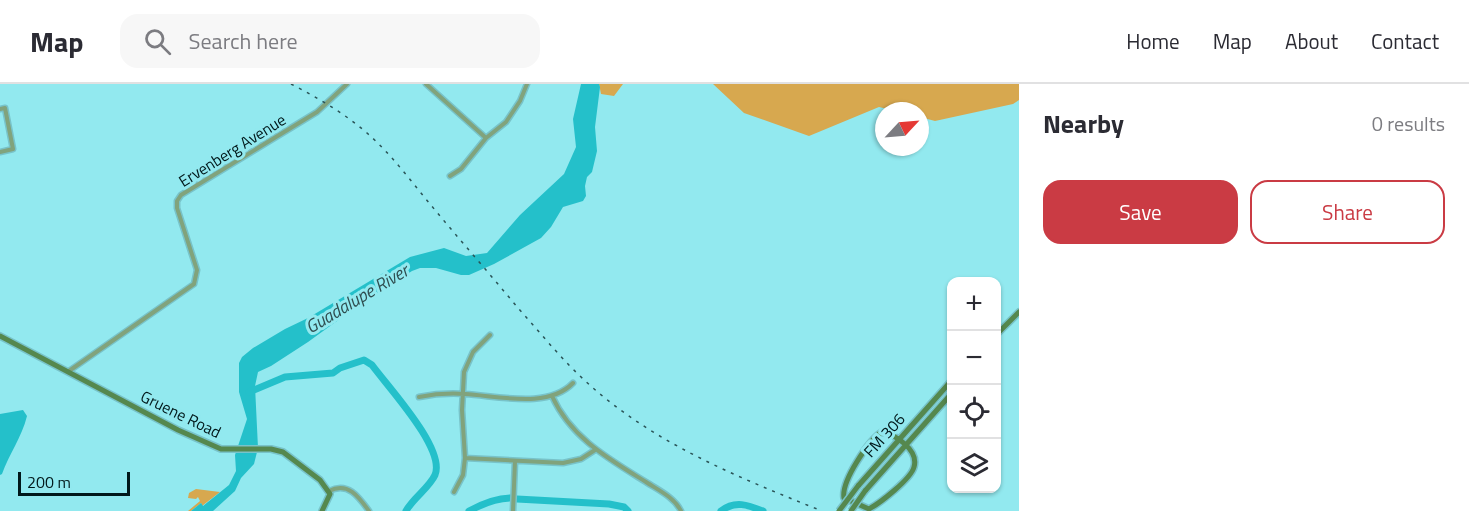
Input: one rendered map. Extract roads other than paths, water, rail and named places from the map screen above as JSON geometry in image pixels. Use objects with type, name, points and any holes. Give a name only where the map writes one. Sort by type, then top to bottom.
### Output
[{"type":"main road","points":[[1001,331],[1019,312]]},
{"type":"main road","name":"Gruene Road","points":[[0,336],[178,430],[221,449],[271,449],[283,452],[320,480],[329,490]]},
{"type":"main road","name":"FM 306","points":[[839,511],[947,385]]},
{"type":"main road","name":"FM 306","points":[[851,511],[865,491],[947,398]]},
{"type":"main road","points":[[882,432],[899,439],[906,445],[914,459],[915,466],[911,473],[878,504],[869,509],[844,498],[844,484],[874,437],[882,432]]},
{"type":"main road","points":[[322,511],[328,499],[329,490]]},
{"type":"street","name":"Ervenberg Avenue","points":[[69,371],[194,284],[197,270],[177,208],[177,201],[181,195],[317,112],[347,84]]},
{"type":"street","points":[[426,84],[486,138]]},
{"type":"street","points":[[450,176],[461,169],[486,138],[509,118],[527,84]]},
{"type":"street","points":[[0,109],[5,108],[13,149],[0,152]]},
{"type":"street","points":[[454,492],[463,475],[465,458],[462,410],[464,372],[469,358],[490,335]]},
{"type":"street","points":[[419,398],[437,394],[463,394],[536,399],[567,390],[573,383]]},
{"type":"street","points":[[552,396],[566,421],[596,450],[666,495],[679,506],[681,511]]},
{"type":"street","points":[[465,458],[569,462],[581,459],[596,450]]},
{"type":"street","points":[[513,511],[515,461]]},
{"type":"street","points":[[329,490],[339,487],[350,490],[357,495],[369,511]]},
{"type":"water","name":"Guadalupe River","points":[[581,84],[599,84],[600,87],[595,127],[597,151],[592,172],[587,177],[586,196],[583,201],[563,207],[541,238],[469,275],[436,268],[420,268],[412,271],[359,305],[308,342],[258,372],[255,386],[258,448],[254,464],[241,478],[235,491],[213,511],[191,511],[201,503],[203,506],[229,485],[236,471],[235,455],[247,419],[239,392],[239,363],[242,357],[253,348],[410,257],[444,248],[466,256],[487,253],[520,215],[564,174],[576,147],[573,119]]},
{"type":"water","points":[[23,410],[27,416],[25,424],[0,475],[0,414]]},
{"type":"waterway","points":[[249,392],[285,377],[333,373],[340,368],[364,360],[372,365],[414,419],[432,450],[436,464],[432,480],[406,511]]},
{"type":"waterway","points":[[469,511],[489,502],[511,498]]},
{"type":"waterway","points":[[517,499],[609,504],[624,507],[628,511]]},
{"type":"waterway","points":[[721,511],[736,505],[747,505],[763,511]]},
{"type":"railway","points":[[291,84],[340,112],[376,141],[555,350],[605,398],[633,419],[693,455],[822,511]]}]
